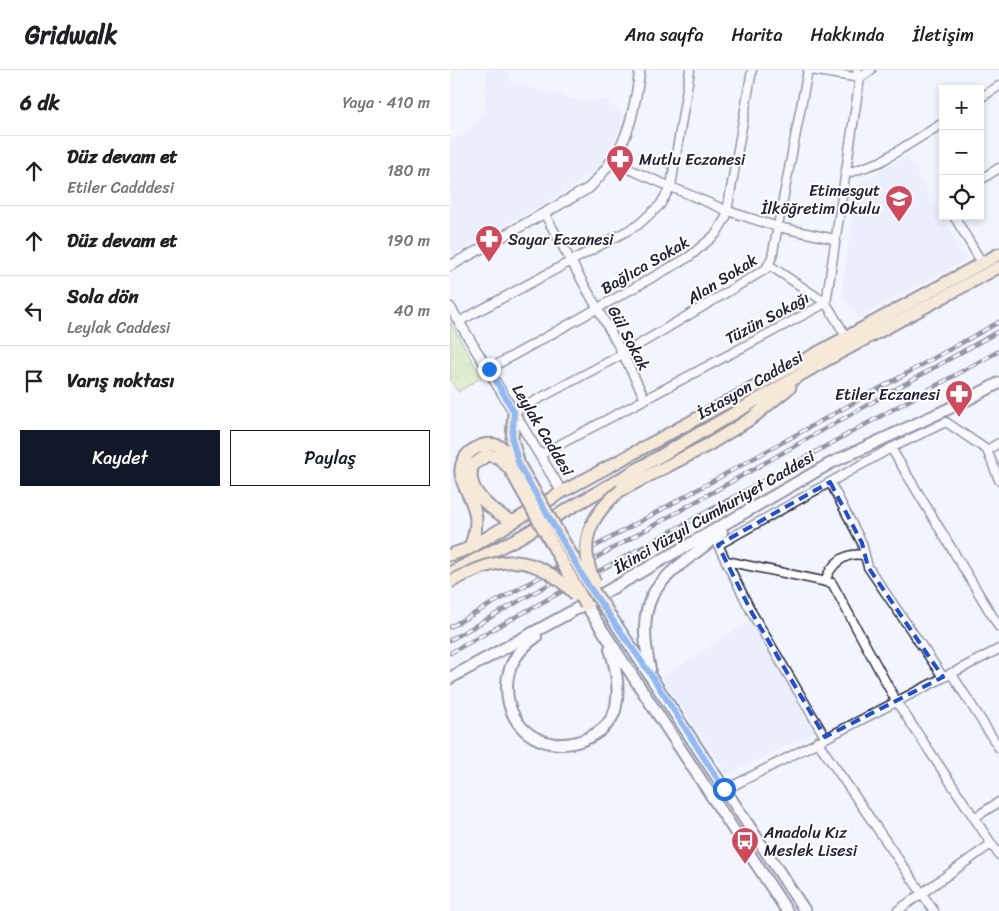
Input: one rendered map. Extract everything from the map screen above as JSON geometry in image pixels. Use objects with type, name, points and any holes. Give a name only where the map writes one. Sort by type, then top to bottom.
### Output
[{"type":"main road","name":"İstasyon Caddesi","points":[[450,557],[470,548],[562,492],[999,254]]},
{"type":"main road","name":"İstasyon Caddesi","points":[[450,573],[520,536],[821,363],[999,267]]},
{"type":"main road","points":[[608,612],[588,569],[586,542],[589,530],[599,512],[621,490],[708,445],[752,418],[821,363]]},
{"type":"main road","name":"İkinci Yüzyıl Cumhuriyet Caddesi","points":[[450,678],[569,613],[831,463],[962,403],[999,383]]},
{"type":"main road","points":[[514,412],[512,439],[515,467],[588,585],[651,675],[804,911]]},
{"type":"main road","points":[[470,548],[476,526],[474,504],[461,471],[464,459],[472,451],[483,445],[498,445],[508,452],[586,605],[787,911]]},
{"type":"main road","points":[[513,522],[499,515],[482,500],[476,492],[471,476],[473,465],[487,455],[498,457],[515,467]]},
{"type":"main road","points":[[651,675],[644,642],[647,611],[664,577],[742,514]]},
{"type":"main road","points":[[450,582],[488,564],[508,561],[523,563],[543,569],[564,583],[586,605]]},
{"type":"main road","points":[[569,613],[528,642],[512,661],[507,679],[507,698],[516,719],[535,738],[546,743],[570,745],[596,734],[606,725],[616,706],[618,681],[607,638]]},
{"type":"street","points":[[450,266],[589,188],[612,162],[625,140],[634,113],[640,70]]},
{"type":"street","points":[[460,321],[638,225],[660,205],[671,186],[690,70]]},
{"type":"street","name":"Bağlıca Sokak","points":[[489,369],[698,251],[720,229],[728,211],[752,70]]},
{"type":"street","points":[[809,70],[860,78],[871,70]]},
{"type":"street","name":"Alan Sokak","points":[[514,412],[623,354],[760,274],[769,265],[809,70]]},
{"type":"street","name":"Tüzün Sokağı","points":[[540,455],[826,302],[834,239],[860,78],[857,70]]},
{"type":"street","points":[[984,95],[999,86]]},
{"type":"street","points":[[845,174],[880,162],[939,125]]},
{"type":"street","points":[[612,162],[728,211],[778,227],[834,239]]},
{"type":"street","points":[[984,177],[999,168]]},
{"type":"street","name":"Gül Sokak","points":[[544,213],[623,354],[645,399]]},
{"type":"street","points":[[956,220],[982,264]]},
{"type":"street","points":[[769,265],[826,302],[847,338]]},
{"type":"street","name":"Leylak Caddesi","points":[[450,307],[562,492]]},
{"type":"street","points":[[934,911],[821,739],[752,613],[718,545],[891,448],[946,422],[987,450],[999,480]]},
{"type":"street","points":[[987,450],[999,443]]},
{"type":"street","points":[[891,448],[999,627]]},
{"type":"street","points":[[830,482],[862,543],[863,555],[868,567],[999,748]]},
{"type":"street","points":[[824,582],[828,572],[841,559],[853,553],[863,555]]},
{"type":"street","points":[[726,561],[832,583],[896,701],[999,855]]},
{"type":"street","points":[[711,797],[999,649]]},
{"type":"street","points":[[974,818],[999,802]]},
{"type":"street","points":[[897,911],[991,844]]},
{"type":"highlighted area","points":[[830,482],[862,543],[868,567],[943,677],[825,737],[752,613],[718,545]]},
{"type":"shaded area","points":[[487,70],[508,70],[511,82],[581,101],[605,100],[623,115],[621,130],[602,164],[571,188],[450,256],[450,141],[470,130],[485,110]]},
{"type":"shaded area","name":"Etimesgut İlköğretim Okulu","points":[[907,155],[939,212],[939,220],[944,220],[966,260],[857,317],[842,291],[856,187]]},
{"type":"shaded area","points":[[750,620],[816,731],[727,774],[662,678]]},
{"type":"green space","points":[[450,322],[482,377],[458,392],[450,380]]},
{"type":"railway","points":[[450,627],[999,322]]},
{"type":"railway","points":[[450,640],[999,331]]},
{"type":"railway","points":[[450,653],[999,351]]},
{"type":"place","name":"Mutlu Eczanesi","points":[[620,183]]},
{"type":"place","name":"Etimesgut İlköğretim Okulu","points":[[899,223]]},
{"type":"place","name":"Sayar Eczanesi","points":[[489,263]]},
{"type":"place","name":"Etiler Eczanesi","points":[[959,418]]},
{"type":"place","name":"Anadolu Kız Meslek Lisesi","points":[[745,865]]},
{"type":"route","points":[[489,369],[514,412],[512,439],[519,465],[588,585],[651,675],[724,789]]}]
